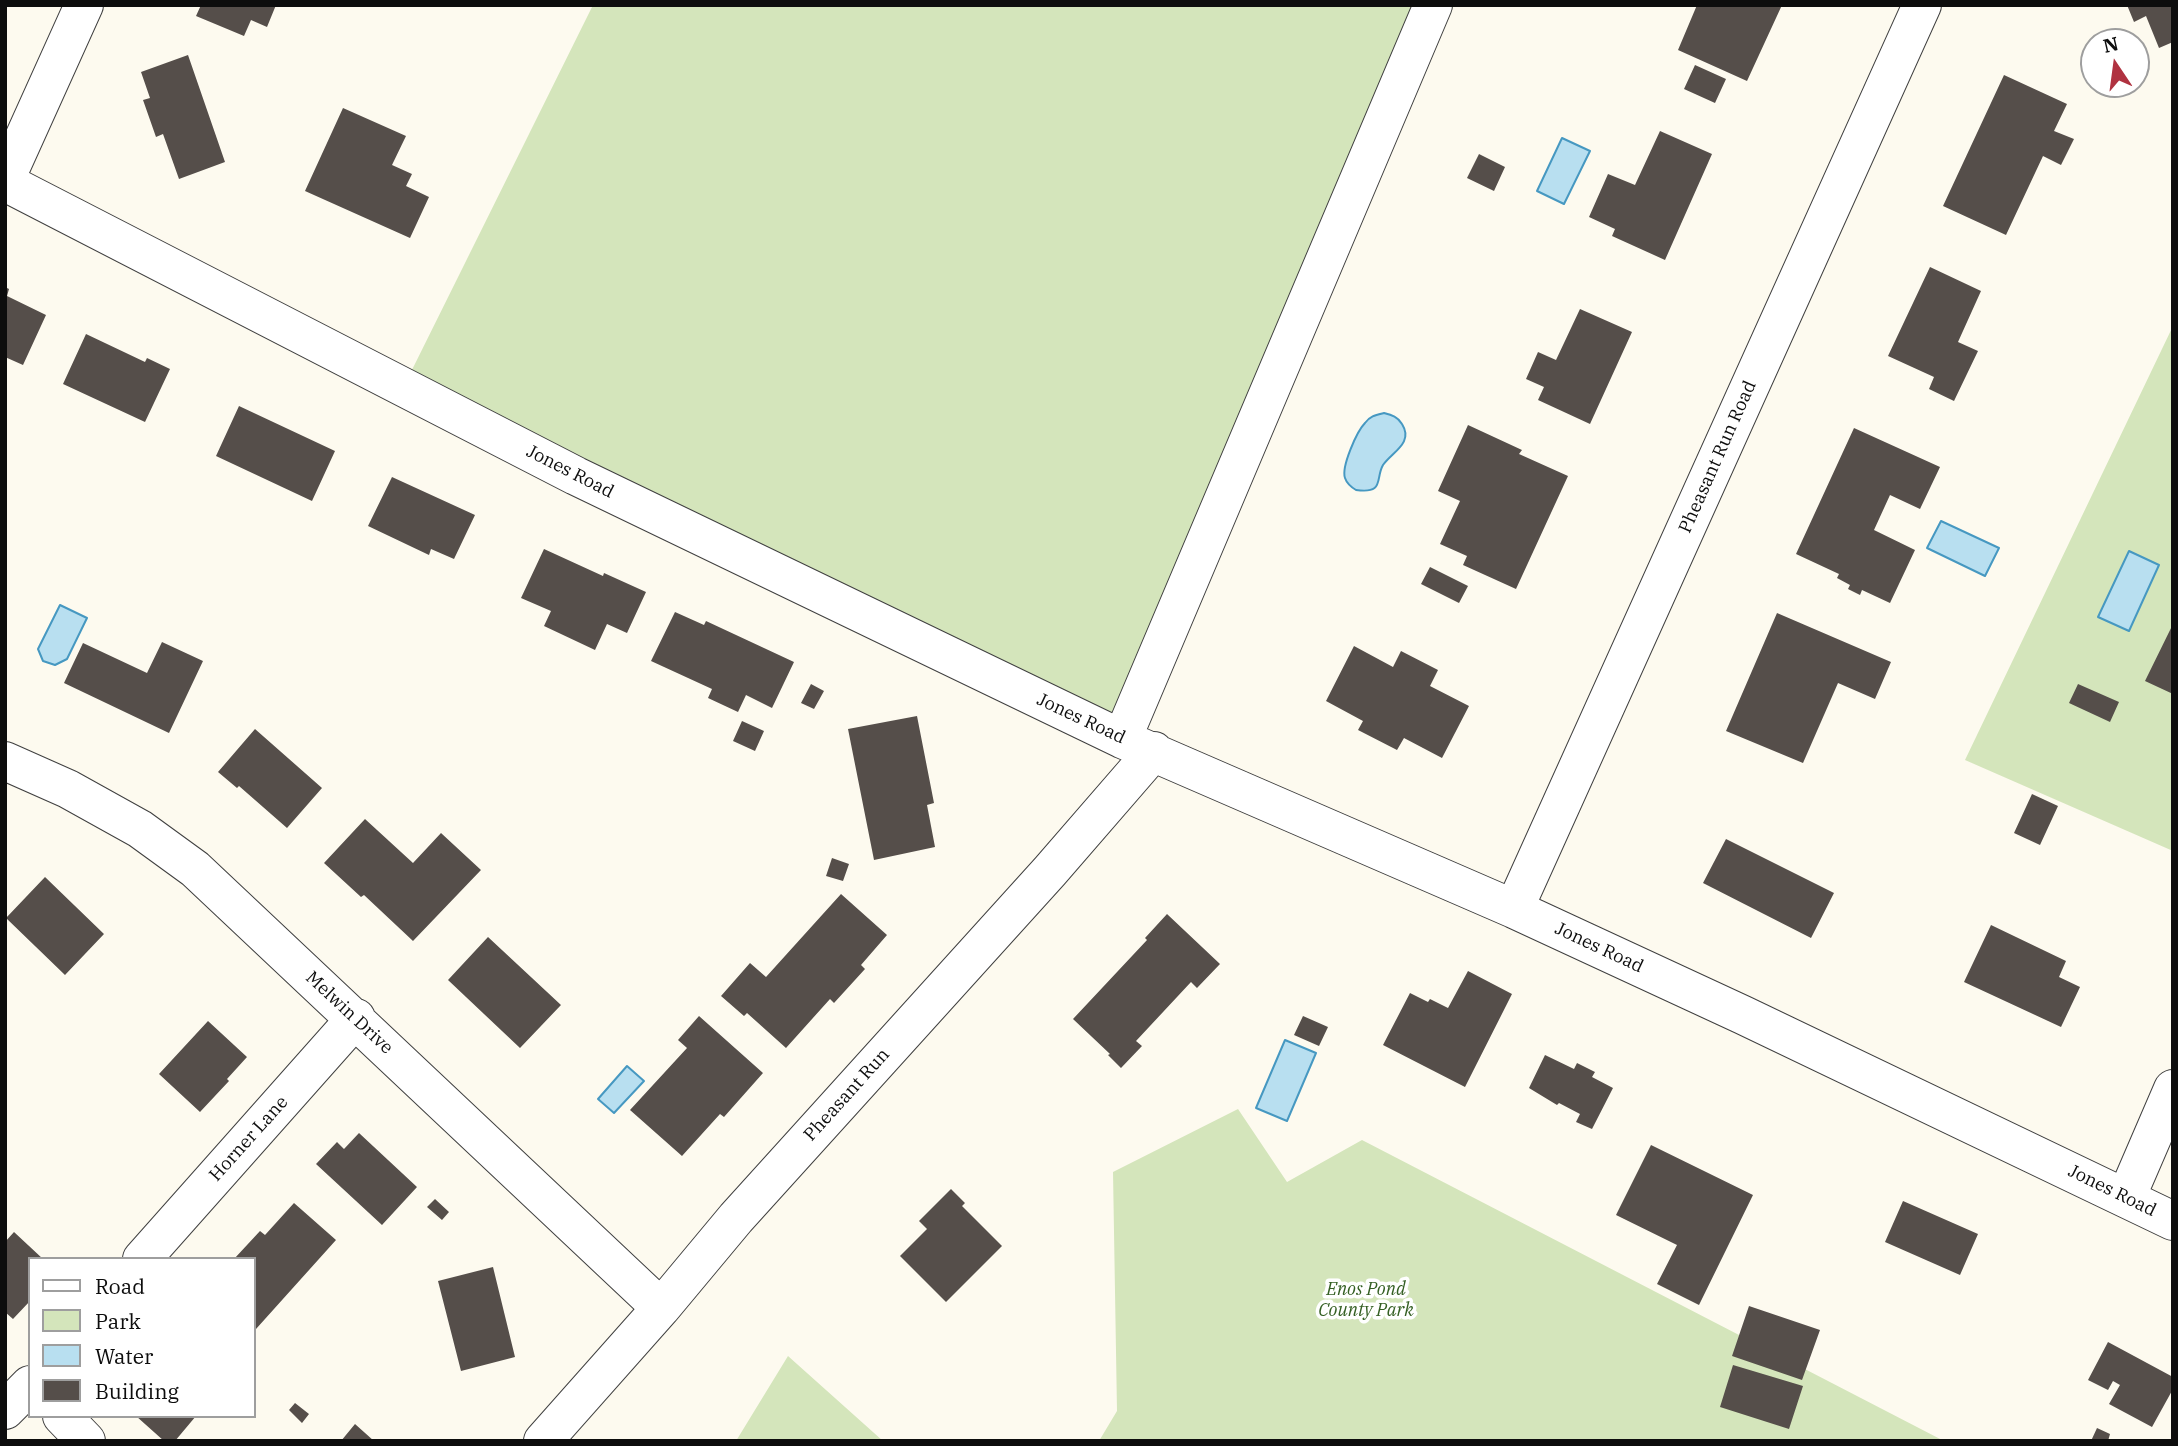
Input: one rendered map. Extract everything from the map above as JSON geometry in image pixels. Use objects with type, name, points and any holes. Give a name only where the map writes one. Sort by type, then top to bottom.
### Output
[{"type":"street","points":[[5,181],[84,5]]},
{"type":"street","name":"Pheasant Run","points":[[543,1441],[661,1308],[736,1218],[1050,871],[1138,745],[1433,5]]},
{"type":"street","name":"Pheasant Run Road","points":[[1514,909],[1922,5]]},
{"type":"street","name":"Jones Road","points":[[5,181],[576,476],[1138,745],[1514,909],[2173,1221]]},
{"type":"street","name":"Melwin Drive","points":[[5,761],[68,789],[140,829],[195,869],[661,1308]]},
{"type":"street","name":"Horner Lane","points":[[144,1257],[356,1018]]},
{"type":"street","points":[[2126,1198],[2173,1089]]},
{"type":"street","points":[[5,1410],[28,1387]]},
{"type":"street","points":[[64,1418],[86,1441]]},
{"type":"green space","points":[[593,5],[1454,5],[1139,747],[403,388]]},
{"type":"green space","points":[[2173,326],[2173,851],[1965,760]]},
{"type":"green space","name":"Enos Pond County Park","points":[[1238,1109],[1287,1182],[1362,1140],[1944,1441],[1099,1441],[1117,1411],[1113,1172]]},
{"type":"green space","points":[[788,1356],[883,1441],[736,1441]]},
{"type":"water","points":[[1562,138],[1590,151],[1564,204],[1537,191]]},
{"type":"water","points":[[1384,413],[1400,422],[1405,431],[1404,442],[1383,465],[1375,488],[1356,490],[1349,485],[1344,473],[1350,449],[1367,421]]},
{"type":"water","points":[[1941,521],[1999,548],[1985,576],[1927,548]]},
{"type":"water","points":[[2129,551],[2159,565],[2129,631],[2098,617]]},
{"type":"water","points":[[60,605],[87,618],[67,659],[55,665],[43,661],[38,649]]},
{"type":"water","points":[[1285,1040],[1316,1053],[1287,1121],[1256,1108]]},
{"type":"water","points":[[627,1066],[644,1081],[614,1113],[598,1099]]},
{"type":"building","points":[[201,5],[276,5],[267,27],[251,20],[244,36],[196,16]]},
{"type":"building","points":[[1697,5],[1782,5],[1747,81],[1678,50]]},
{"type":"building","points":[[2127,5],[2173,5],[2173,42],[2159,48],[2146,16],[2134,22]]},
{"type":"building","points":[[188,55],[225,162],[179,179],[163,134],[156,137],[143,100],[150,98],[141,72]]},
{"type":"building","points":[[1695,65],[1726,79],[1715,103],[1684,89]]},
{"type":"building","points":[[2004,75],[2067,104],[2054,131],[2074,139],[2061,165],[2043,156],[2006,235],[1943,206]]},
{"type":"building","points":[[343,108],[406,136],[392,165],[412,174],[406,186],[429,197],[410,238],[305,191]]},
{"type":"building","points":[[1660,131],[1712,154],[1665,260],[1612,236],[1615,229],[1589,217],[1608,174],[1635,185]]},
{"type":"building","points":[[1479,154],[1505,167],[1494,191],[1467,178]]},
{"type":"building","points":[[1930,267],[1981,291],[1958,342],[1978,351],[1954,401],[1929,389],[1934,377],[1888,356]]},
{"type":"building","points":[[5,287],[9,289],[7,296],[46,315],[23,365],[5,357]]},
{"type":"building","points":[[1580,309],[1632,332],[1590,424],[1538,400],[1544,387],[1526,379],[1538,352],[1556,360]]},
{"type":"building","points":[[86,334],[145,362],[147,358],[170,369],[145,422],[63,384]]},
{"type":"building","points":[[239,406],[335,451],[312,501],[216,456]]},
{"type":"building","points":[[1468,425],[1522,450],[1519,454],[1568,476],[1516,589],[1463,565],[1467,556],[1440,544],[1460,501],[1438,491]]},
{"type":"building","points":[[1854,428],[1940,467],[1920,509],[1890,495],[1874,530],[1915,550],[1890,603],[1862,590],[1860,595],[1848,589],[1850,585],[1837,578],[1839,574],[1796,554]]},
{"type":"building","points":[[392,477],[475,515],[454,559],[431,549],[429,555],[368,526]]},
{"type":"building","points":[[544,549],[646,592],[627,633],[607,624],[595,650],[544,626],[551,611],[521,598]]},
{"type":"building","points":[[1430,567],[1468,586],[1459,603],[1421,584]]},
{"type":"building","points":[[675,612],[704,625],[706,621],[794,662],[772,708],[746,695],[738,712],[708,698],[712,689],[651,661]]},
{"type":"building","points":[[1777,613],[1891,662],[1875,699],[1838,683],[1803,763],[1726,731]]},
{"type":"building","points":[[2173,624],[2173,694],[2145,681]]},
{"type":"building","points":[[162,642],[203,661],[169,733],[64,683],[83,643],[147,673]]},
{"type":"building","points":[[1354,646],[1393,667],[1401,651],[1438,670],[1430,686],[1469,706],[1442,758],[1404,738],[1397,750],[1358,730],[1363,721],[1326,701]]},
{"type":"building","points":[[811,684],[824,691],[814,709],[801,703]]},
{"type":"building","points":[[2078,684],[2119,702],[2110,722],[2069,703]]},
{"type":"building","points":[[917,716],[934,803],[927,805],[935,847],[874,860],[848,729]]},
{"type":"building","points":[[742,721],[764,731],[755,751],[733,741]]},
{"type":"building","points":[[255,729],[322,788],[287,828],[239,786],[237,788],[218,772]]},
{"type":"building","points":[[2032,794],[2058,806],[2040,845],[2014,833]]},
{"type":"building","points":[[365,819],[413,863],[441,833],[481,870],[413,941],[364,895],[361,897],[324,863]]},
{"type":"building","points":[[1726,839],[1834,893],[1811,938],[1703,883]]},
{"type":"building","points":[[832,858],[849,864],[843,881],[826,876]]},
{"type":"building","points":[[45,877],[104,934],[65,975],[6,918]]},
{"type":"building","points":[[841,894],[887,935],[861,965],[865,969],[834,1003],[830,999],[786,1048],[747,1013],[744,1016],[721,996],[750,963],[766,977]]},
{"type":"building","points":[[1167,914],[1220,964],[1197,988],[1191,982],[1136,1041],[1142,1046],[1121,1068],[1073,1019],[1147,940],[1145,938]]},
{"type":"building","points":[[1991,925],[2066,961],[2059,977],[2080,987],[2061,1027],[1964,982]]},
{"type":"building","points":[[488,937],[561,1005],[520,1048],[448,980]]},
{"type":"building","points":[[1468,971],[1512,994],[1465,1087],[1383,1045],[1410,993],[1448,1008]]},
{"type":"building","points":[[699,1016],[763,1073],[724,1117],[720,1114],[682,1156],[630,1110],[687,1048],[678,1040]]},
{"type":"building","points":[[1303,1016],[1328,1027],[1319,1046],[1294,1035]]},
{"type":"building","points":[[208,1021],[247,1057],[200,1112],[159,1074]]},
{"type":"building","points":[[1545,1055],[1574,1069],[1577,1063],[1595,1072],[1592,1077],[1613,1088],[1592,1129],[1576,1122],[1580,1114],[1559,1103],[1557,1105],[1529,1088]]},
{"type":"building","points":[[359,1133],[417,1187],[382,1225],[316,1164],[337,1142],[344,1149]]},
{"type":"building","points":[[1651,1145],[1753,1195],[1699,1305],[1657,1284],[1677,1245],[1616,1215]]},
{"type":"building","points":[[951,1189],[965,1203],[962,1206],[1002,1246],[946,1302],[900,1256],[927,1229],[919,1221]]},
{"type":"building","points":[[435,1199],[449,1212],[442,1220],[427,1207]]},
{"type":"building","points":[[1903,1201],[1978,1234],[1960,1275],[1885,1242]]},
{"type":"building","points":[[294,1203],[336,1240],[256,1329],[256,1257],[236,1257],[260,1231],[265,1235]]},
{"type":"building","points":[[14,1232],[41,1257],[28,1257],[28,1303],[13,1319],[5,1312],[5,1242]]},
{"type":"building","points":[[493,1267],[515,1357],[461,1371],[438,1281]]},
{"type":"building","points":[[1749,1306],[1820,1330],[1802,1380],[1732,1356]]},
{"type":"building","points":[[2108,1342],[2173,1377],[2173,1389],[2152,1427],[2109,1404],[2120,1385],[2113,1381],[2108,1390],[2088,1380]]},
{"type":"building","points":[[1733,1365],[1803,1386],[1789,1429],[1720,1407]]},
{"type":"building","points":[[295,1403],[309,1414],[302,1423],[289,1410]]},
{"type":"building","points":[[138,1418],[194,1418],[175,1441],[164,1441]]},
{"type":"building","points":[[355,1424],[374,1441],[341,1441]]},
{"type":"building","points":[[2097,1428],[2110,1434],[2108,1441],[2091,1441]]}]
